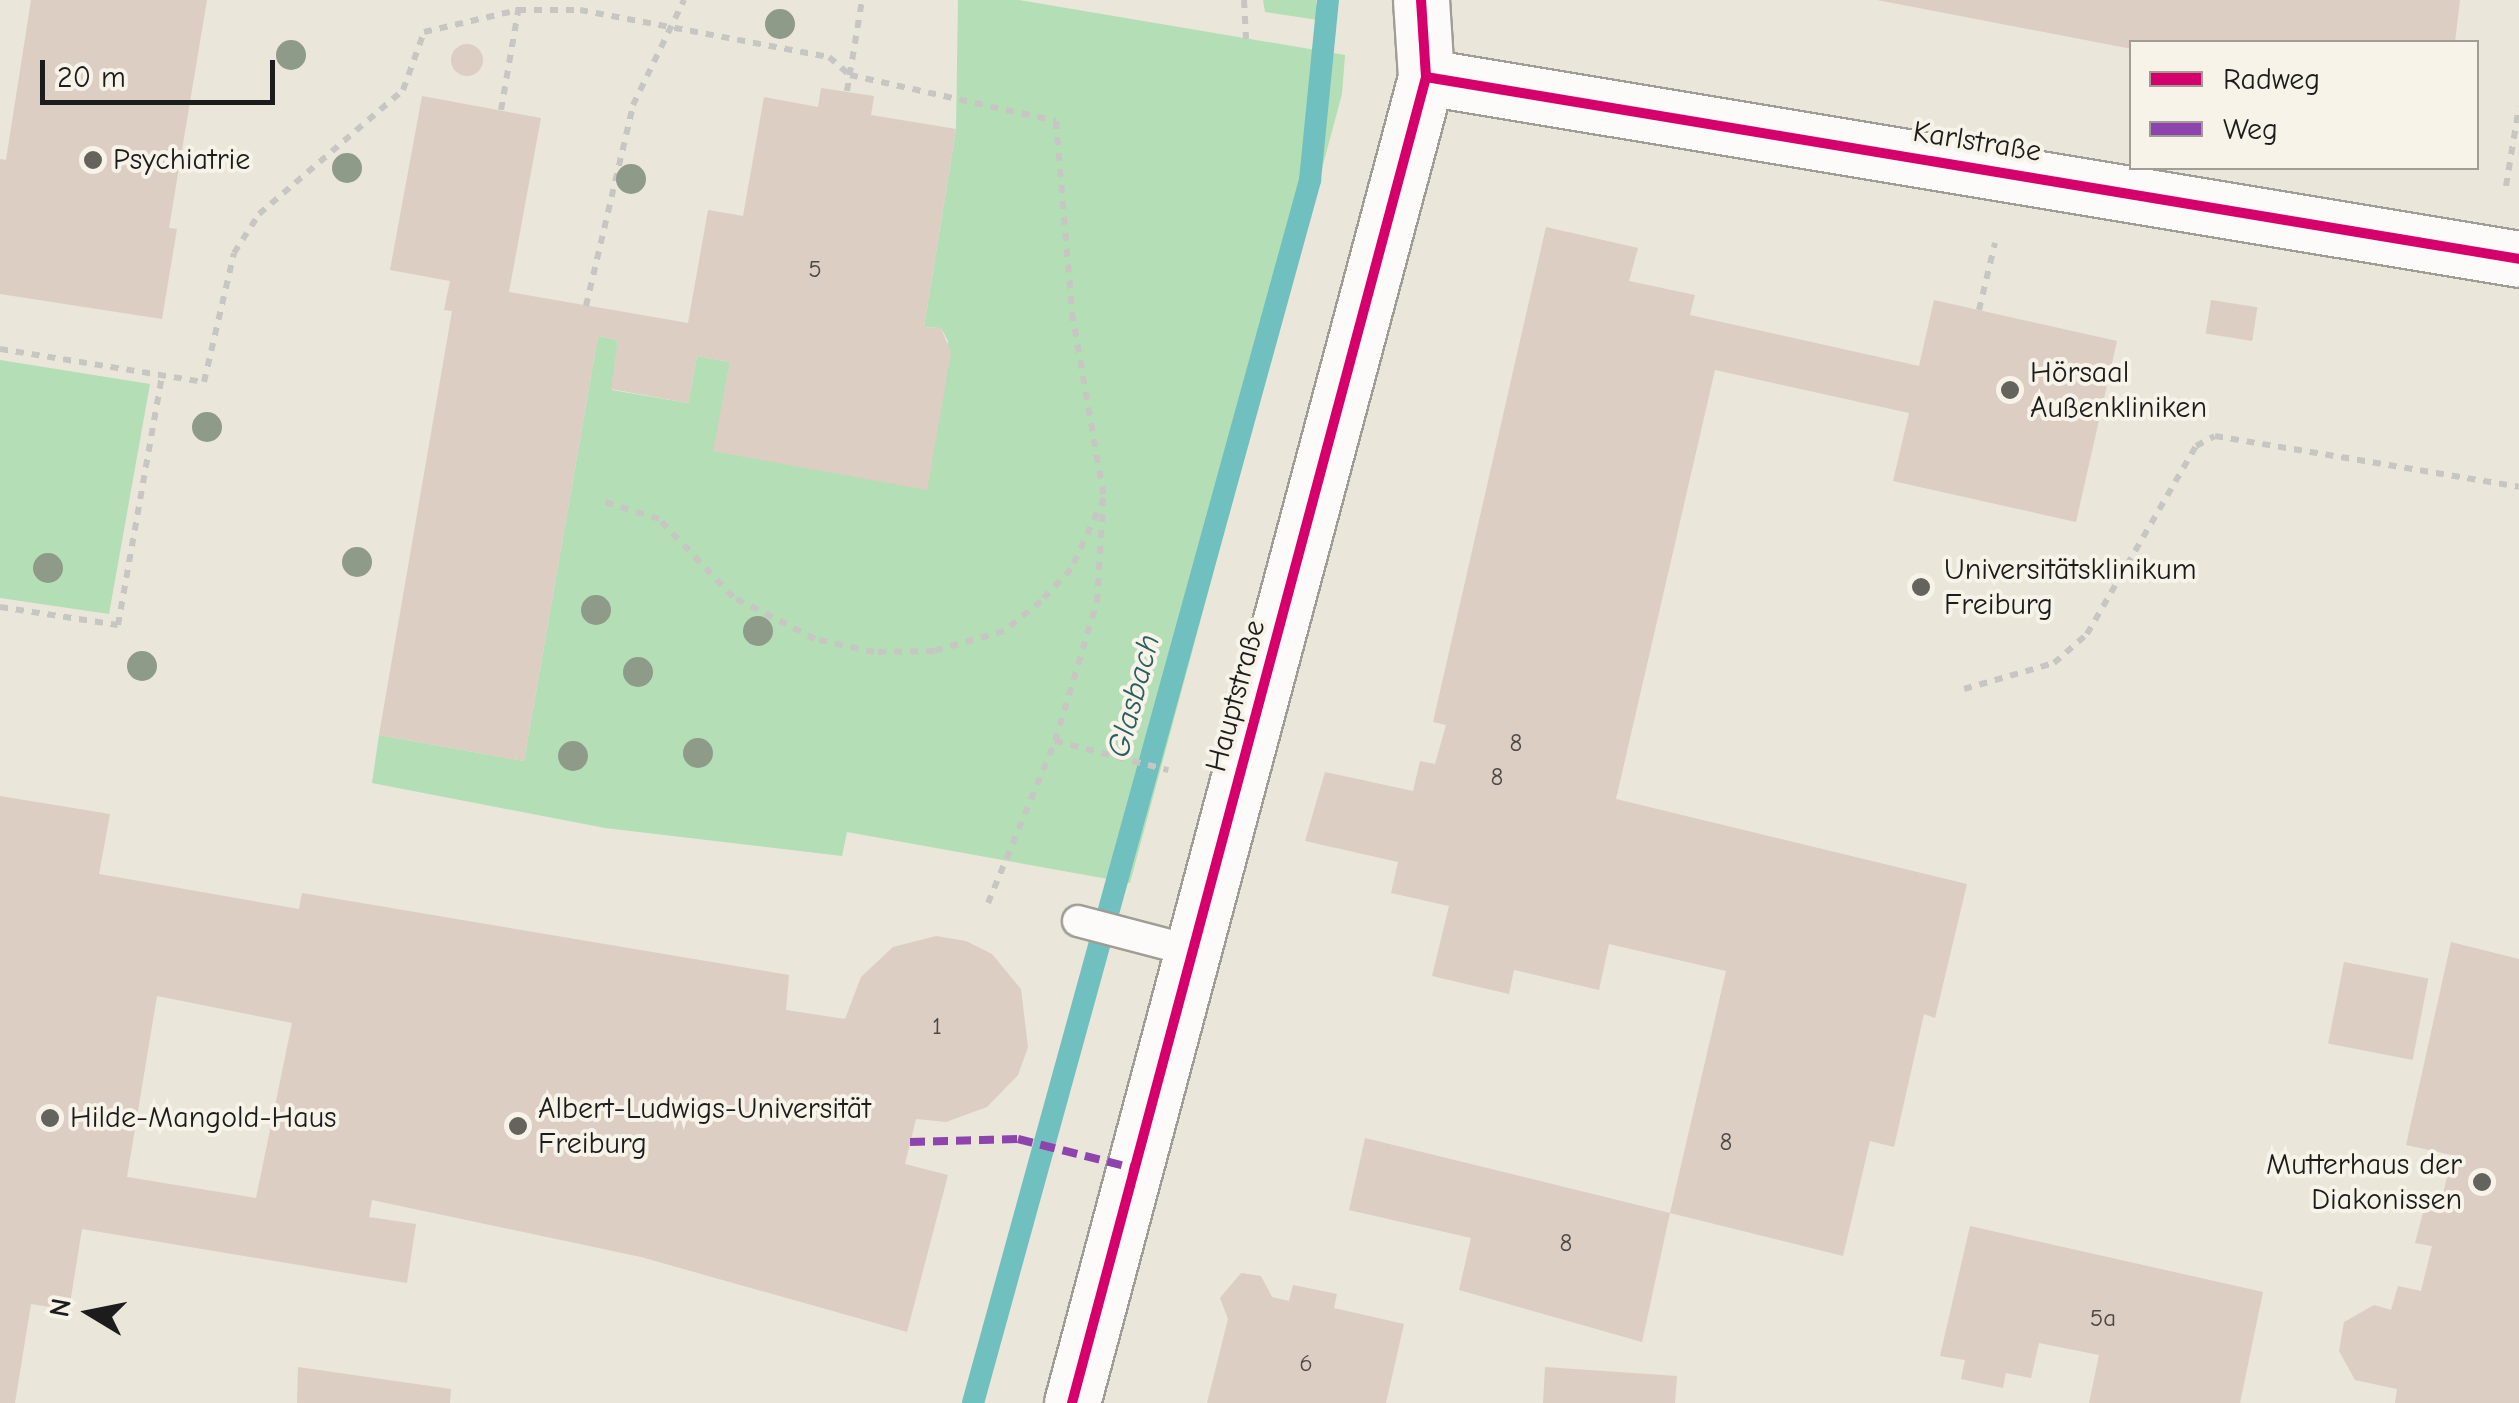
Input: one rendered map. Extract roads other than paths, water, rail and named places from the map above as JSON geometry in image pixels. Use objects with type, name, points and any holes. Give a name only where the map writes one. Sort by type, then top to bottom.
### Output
[{"type":"street","name":"Hauptstraße","points":[[1072,1403],[1426,76],[1422,0]]},
{"type":"street","name":"Karlstraße","points":[[1426,76],[2519,259]]},
{"type":"lane","points":[[1078,921],[1192,951]]},
{"type":"waterway","name":"Glasbach","points":[[973,1403],[1310,180],[1328,0]]},
{"type":"place","name":"Psychiatrie","points":[[93,160]]},
{"type":"place","name":"Hörsaal Außenkliniken","points":[[2010,390]]},
{"type":"place","name":"Universitätsklinikum Freiburg","points":[[1921,587]]},
{"type":"place","name":"Hilde-Mangold-Haus","points":[[50,1118]]},
{"type":"place","name":"Albert-Ludwigs-Universität Freiburg","points":[[518,1126]]},
{"type":"place","name":"Mutterhaus der Diakonissen","points":[[2482,1182]]}]
